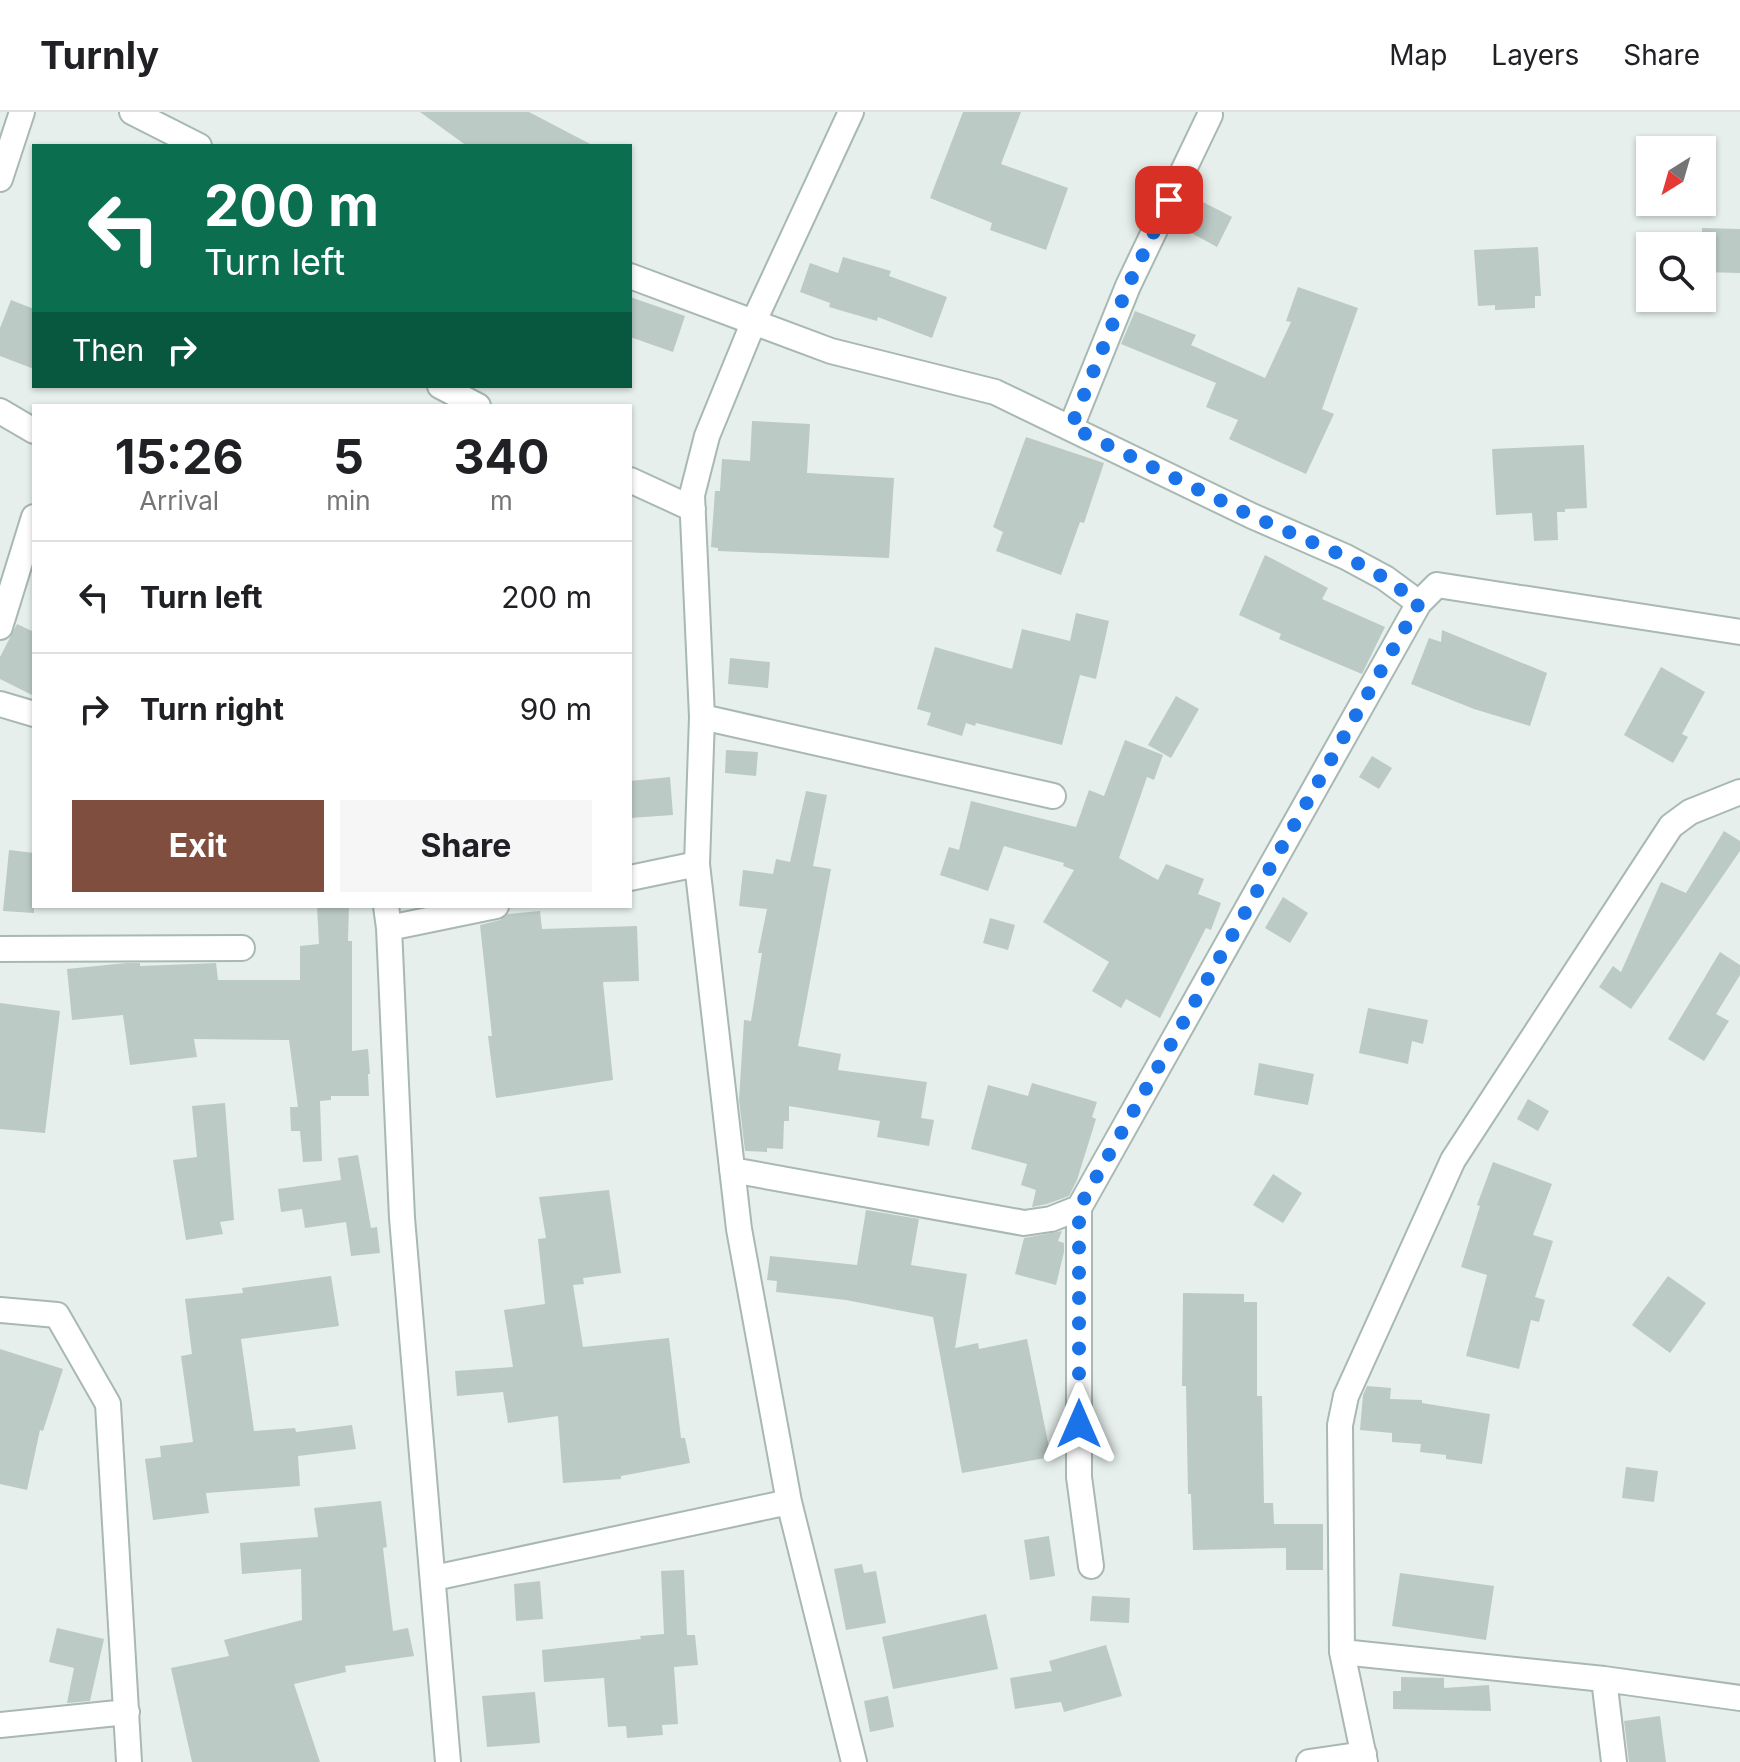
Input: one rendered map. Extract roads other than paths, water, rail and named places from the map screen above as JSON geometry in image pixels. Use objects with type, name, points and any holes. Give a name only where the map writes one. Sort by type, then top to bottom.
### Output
[{"type":"street","points":[[0,179],[22,112]]},
{"type":"street","points":[[132,112],[195,144]]},
{"type":"street","points":[[848,1760],[789,1502],[739,1229],[697,864],[702,717],[692,495],[707,436],[754,321],[851,112]]},
{"type":"street","points":[[1071,427],[1128,286],[1210,115]]},
{"type":"street","points":[[632,277],[831,351],[995,392],[1252,516],[1346,557],[1385,578],[1419,603]]},
{"type":"street","points":[[444,388],[474,404]]},
{"type":"street","points":[[0,411],[32,430]]},
{"type":"street","points":[[632,481],[693,509]]},
{"type":"street","points":[[0,627],[5,595],[32,522]]},
{"type":"street","points":[[1091,1566],[1079,1477],[1079,1208],[1419,603],[1437,585],[1740,632]]},
{"type":"street","points":[[0,704],[32,713]]},
{"type":"street","points":[[702,717],[1053,796]]},
{"type":"street","points":[[1309,1762],[1365,1758],[1342,1652],[1340,1425],[1346,1396],[1453,1160],[1671,826],[1690,812],[1740,792]]},
{"type":"street","points":[[632,878],[697,864]]},
{"type":"street","points":[[448,1762],[402,1218],[388,917],[476,908]]},
{"type":"street","points":[[0,949],[242,948]]},
{"type":"street","points":[[732,1170],[1024,1223],[1051,1219],[1079,1208]]},
{"type":"street","points":[[0,1310],[57,1315],[108,1404],[129,1762]]},
{"type":"street","points":[[434,1578],[789,1502]]},
{"type":"street","points":[[1342,1652],[1604,1679],[1740,1698]]},
{"type":"street","points":[[1604,1679],[1614,1762]]},
{"type":"street","points":[[0,1725],[127,1712]]}]
